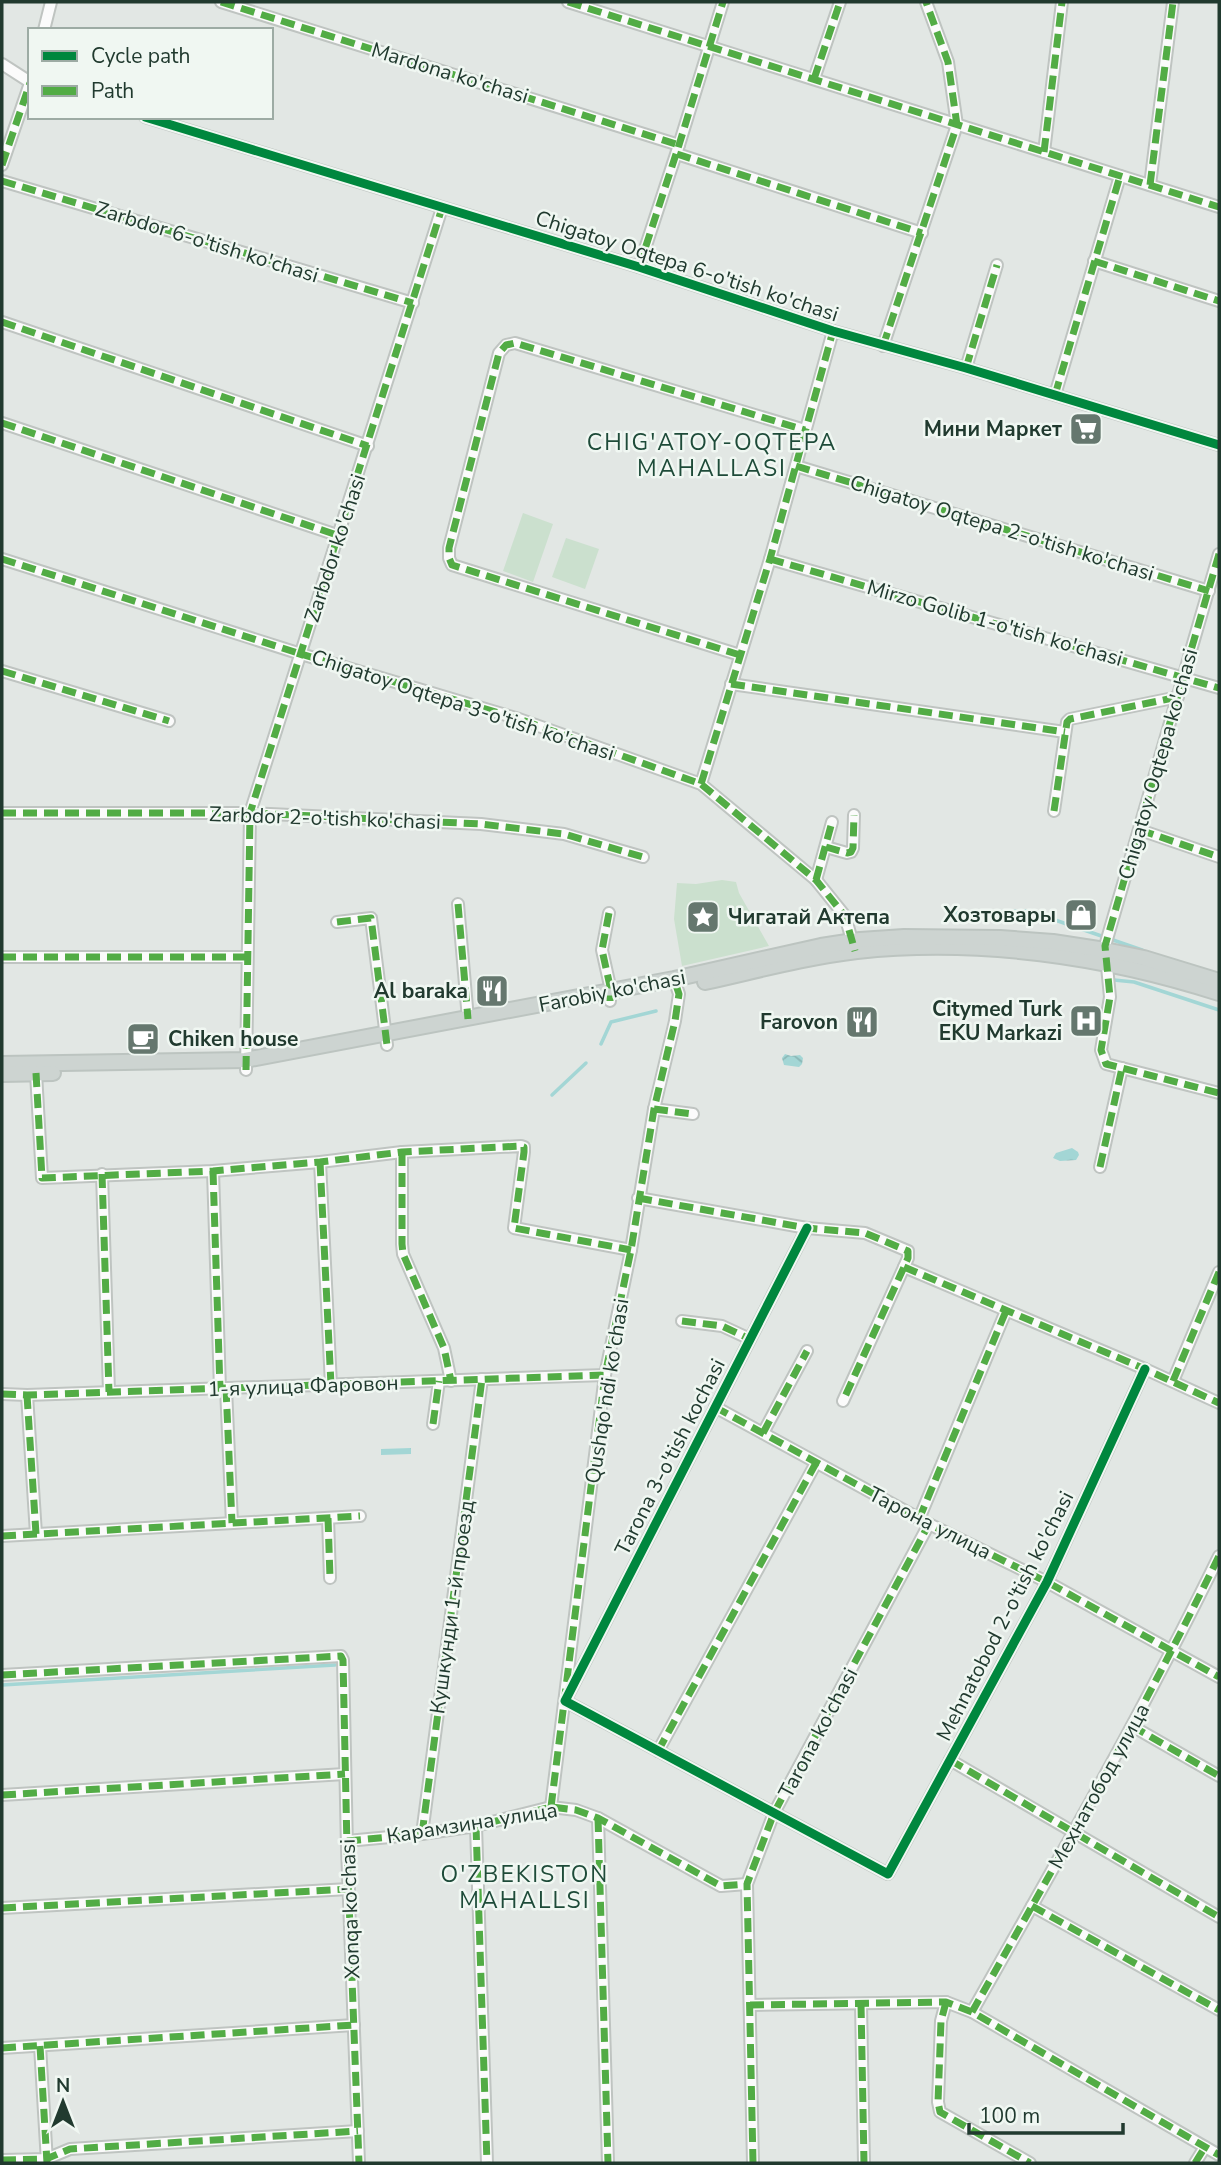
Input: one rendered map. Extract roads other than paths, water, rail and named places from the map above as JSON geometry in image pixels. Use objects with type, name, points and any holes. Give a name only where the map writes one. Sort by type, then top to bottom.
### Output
[{"type":"main road","name":"Farobiy ko'chasi","points":[[2,1074],[245,1065],[676,984],[821,946],[853,946],[904,937],[1000,938],[1053,942],[1106,962],[1219,993]]},
{"type":"main road","name":"Farobiy ko'chasi","points":[[1106,962],[1144,958],[1219,981]]},
{"type":"main road","name":"Farobiy ko'chasi","points":[[386,1040],[468,1019],[610,996]]},
{"type":"main road","name":"Farobiy ko'chasi","points":[[2,1064],[245,1065]]},
{"type":"street","points":[[44,28],[51,2]]},
{"type":"street","name":"Mardona ko'chasi","points":[[221,2],[678,149],[922,233]]},
{"type":"street","points":[[568,2],[598,6],[710,47],[1219,207]]},
{"type":"street","points":[[639,267],[723,2]]},
{"type":"street","points":[[814,79],[840,2]]},
{"type":"street","points":[[883,346],[957,125],[948,62],[926,2]]},
{"type":"street","points":[[1044,152],[1062,2]]},
{"type":"street","points":[[1150,185],[1172,2]]},
{"type":"street","points":[[2,64],[28,81]]},
{"type":"street","points":[[2,165],[28,88]]},
{"type":"street","name":"Chigatoy Oqtepa 6-o'tish ko'chasi","points":[[152,119],[639,267],[833,331],[966,368],[1219,445]]},
{"type":"street","points":[[1055,395],[1120,176]]},
{"type":"street","name":"Zarbdor 6-o'tish ko'chasi","points":[[2,181],[413,303]]},
{"type":"street","name":"Zarbdor ko'chasi","points":[[245,1065],[250,813],[442,208]]},
{"type":"street","points":[[1094,261],[1219,301]]},
{"type":"street","points":[[966,368],[997,265]]},
{"type":"street","points":[[2,322],[368,446]]},
{"type":"street","points":[[701,784],[769,559],[833,331]]},
{"type":"street","points":[[740,655],[453,565],[449,558],[449,548],[499,353],[509,344],[521,345],[805,430]]},
{"type":"street","points":[[2,423],[337,535]]},
{"type":"street","name":"Chigatoy Oqtepa 2-o'tish ko'chasi","points":[[796,466],[1209,591]]},
{"type":"street","name":"Chigatoy Oqtepa ko'chasi","points":[[1122,1068],[1106,1064],[1101,1050],[1110,997],[1106,962],[1107,937],[1219,554]]},
{"type":"street","name":"Chigatoy Oqtepa 3-o'tish ko'chasi","points":[[2,559],[301,654],[519,719],[701,784],[816,880],[845,916],[853,946]]},
{"type":"street","name":"Mirzo Golib 1-o'tish ko'chasi","points":[[769,559],[1219,688]]},
{"type":"street","points":[[2,671],[169,720]]},
{"type":"street","points":[[731,684],[1065,732]]},
{"type":"street","points":[[1054,811],[1065,732],[1070,719],[1178,696]]},
{"type":"street","name":"Zarbdor 2-o'tish ko'chasi","points":[[2,813],[250,813],[522,828],[573,836],[643,858]]},
{"type":"street","points":[[826,847],[851,852],[854,815]]},
{"type":"street","points":[[816,880],[832,822]]},
{"type":"street","points":[[1140,830],[1219,857]]},
{"type":"street","points":[[457,904],[468,1019]]},
{"type":"street","points":[[608,913],[602,950],[610,996]]},
{"type":"street","points":[[337,922],[371,918],[386,1040]]},
{"type":"street","points":[[2,957],[247,957]]},
{"type":"street","name":"Qushqo'ndi ko'chasi","points":[[551,1807],[605,1375],[631,1250],[654,1109],[675,1021],[679,994],[676,984]]},
{"type":"street","points":[[1100,1167],[1122,1068],[1219,1093]]},
{"type":"street","points":[[36,1073],[42,1178],[213,1171],[402,1152],[524,1147],[514,1228],[631,1250]]},
{"type":"street","points":[[654,1109],[693,1114]]},
{"type":"street","points":[[402,1152],[404,1254],[444,1348],[452,1381]]},
{"type":"street","points":[[320,1162],[331,1385]]},
{"type":"street","points":[[213,1171],[232,1523]]},
{"type":"street","points":[[102,1174],[109,1392]]},
{"type":"street","points":[[638,1198],[807,1228],[865,1233],[908,1251],[908,1258],[843,1401]]},
{"type":"street","name":"Tarona 3-o'tish kochasi","points":[[565,1701],[807,1228]]},
{"type":"street","points":[[904,1267],[1219,1403]]},
{"type":"street","points":[[1173,1381],[1219,1272]]},
{"type":"street","name":"Tarona ko'chasi","points":[[753,2163],[747,1884],[774,1813],[924,1522],[1006,1311]]},
{"type":"street","points":[[682,1321],[722,1326],[750,1339]]},
{"type":"street","points":[[763,1433],[807,1351]]},
{"type":"street","name":"Mehnatobod 2-o'tish ko'chasi","points":[[774,1813],[888,1874],[1047,1582],[1145,1369]]},
{"type":"street","name":"1-я улица Фаровон","points":[[2,1394],[605,1375]]},
{"type":"street","name":"Кушкунди 1-й проезд","points":[[422,1834],[482,1380]]},
{"type":"street","points":[[433,1424],[439,1381]]},
{"type":"street","points":[[27,1395],[36,1534]]},
{"type":"street","name":"Тарона улица","points":[[715,1407],[924,1522],[1047,1582],[1219,1677]]},
{"type":"street","points":[[658,1751],[816,1463]]},
{"type":"street","points":[[2,1536],[360,1516]]},
{"type":"street","points":[[328,1518],[330,1578]]},
{"type":"street","name":"Мехнатобод улица","points":[[972,2012],[1132,1726],[1219,1556]]},
{"type":"street","name":"Xonqa ko'chasi","points":[[2,1675],[341,1656],[359,2163]]},
{"type":"street","points":[[565,1701],[774,1813]]},
{"type":"street","points":[[1132,1726],[1219,1776]]},
{"type":"street","points":[[950,1760],[1219,1916]]},
{"type":"street","points":[[2,1795],[345,1774]]},
{"type":"street","name":"Карамзина улица","points":[[347,1841],[476,1826],[551,1807],[576,1810],[598,1818],[721,1886],[747,1884]]},
{"type":"street","points":[[598,1818],[608,2163]]},
{"type":"street","points":[[476,1826],[486,2163]]},
{"type":"street","points":[[2,1908],[349,1889]]},
{"type":"street","points":[[1032,1906],[1219,2010]]},
{"type":"street","points":[[750,2005],[946,2002],[972,2012],[1219,2155]]},
{"type":"street","points":[[946,2002],[940,2029],[940,2112],[1030,2163]]},
{"type":"street","points":[[861,2004],[864,2163]]},
{"type":"street","points":[[2,2048],[354,2025]]},
{"type":"street","points":[[40,2046],[46,2161]]},
{"type":"street","points":[[2,2160],[46,2161],[70,2149],[358,2131]]},
{"type":"street","points":[[1195,2163],[1205,2147]]},
{"type":"water","points":[[785,1054],[800,1055],[803,1058],[802,1064],[799,1067],[784,1065],[782,1058]]},
{"type":"water","points":[[1072,1148],[1079,1155],[1076,1160],[1060,1161],[1053,1158],[1056,1153]]},
{"type":"water","points":[[411,1448],[411,1454],[381,1455],[381,1449]]},
{"type":"waterway","points":[[951,913],[1029,911],[1142,950]]},
{"type":"waterway","points":[[1114,980],[1134,982],[1219,1010]]},
{"type":"waterway","points":[[601,1044],[611,1022],[656,1011]]},
{"type":"waterway","points":[[552,1095],[586,1063]]},
{"type":"waterway","points":[[2,1685],[335,1665]]},
{"type":"place","name":"Мини Маркет","points":[[1086,429]]},
{"type":"place","name":"Хозтовары","points":[[1081,915]]},
{"type":"place","name":"Чигатай Актепа","points":[[703,917]]},
{"type":"place","name":"Al baraka","points":[[492,991]]},
{"type":"place","name":"Citymed Turk EKU Markazi","points":[[1086,1021]]},
{"type":"place","name":"Farovon","points":[[862,1022]]},
{"type":"place","name":"Chiken house","points":[[143,1039]]},
{"type":"district","name":"CHIG'ATOY-OQTEPA MAHALLASI","points":[[712,455]]},
{"type":"district","name":"O'ZBEKISTON MAHALLSI","points":[[525,1887]]}]
